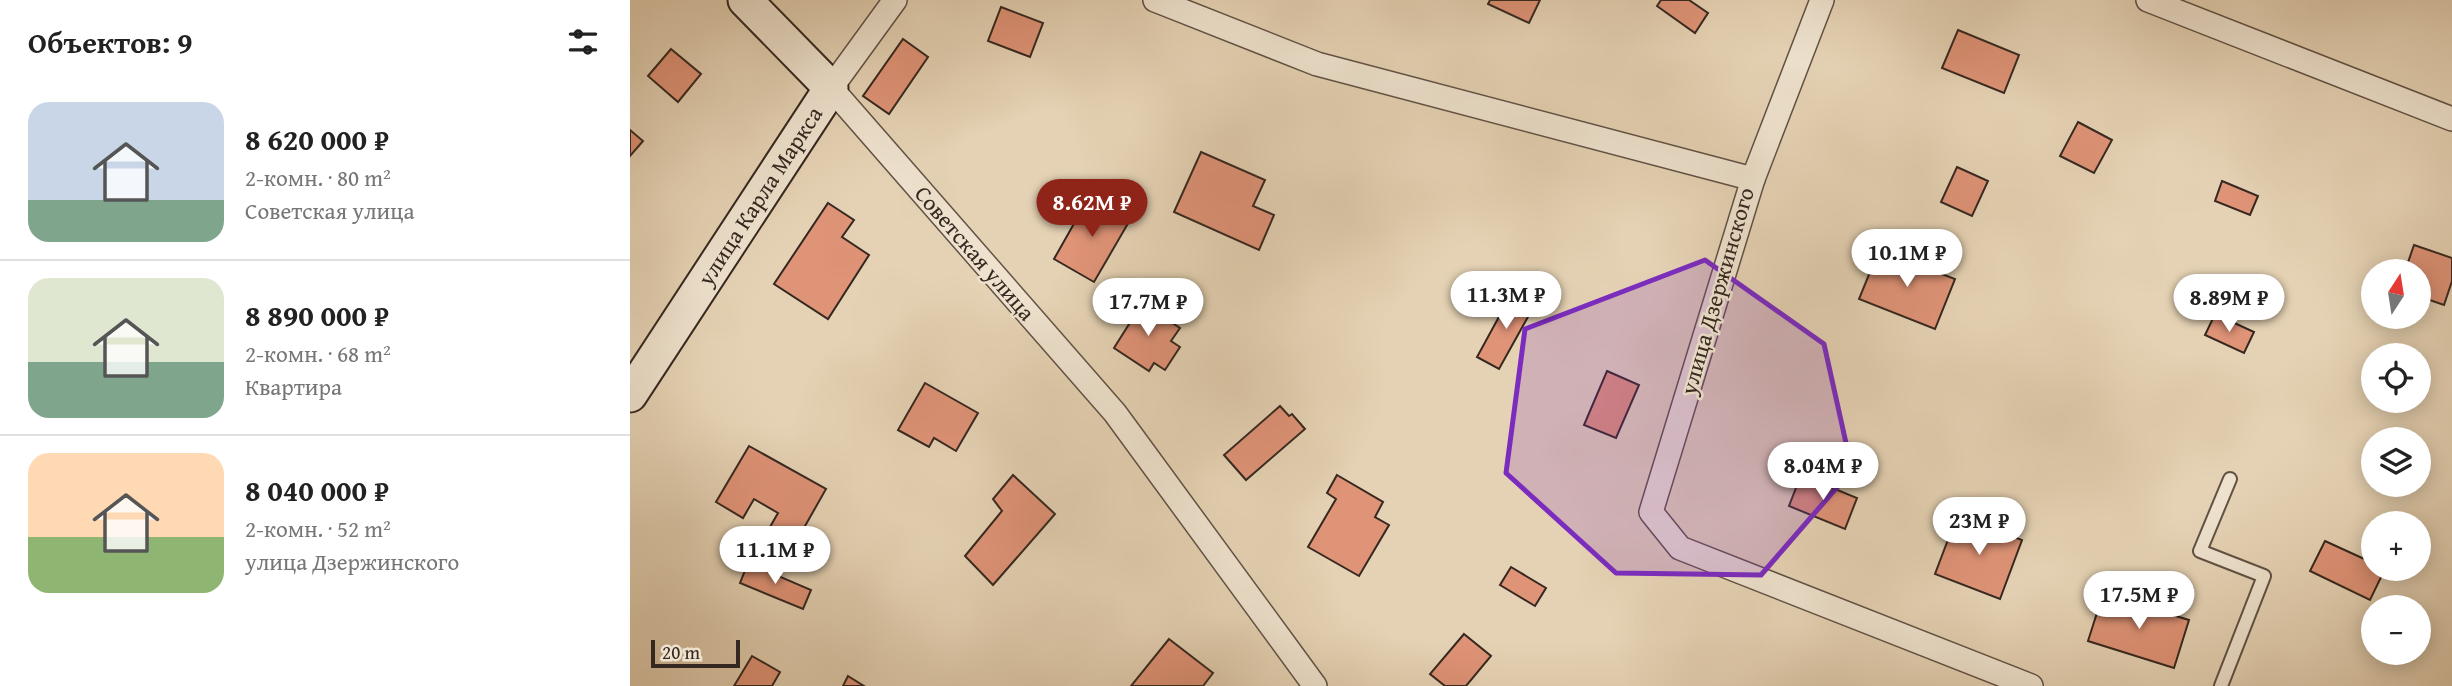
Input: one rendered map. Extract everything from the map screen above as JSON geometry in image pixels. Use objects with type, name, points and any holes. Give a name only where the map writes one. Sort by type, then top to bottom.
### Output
[{"type":"main road","name":"Советская улица","points":[[745,0],[831,88]]},
{"type":"main road","name":"улица Карла Маркса","points":[[630,395],[831,88]]},
{"type":"street","name":"улица Карла Маркса","points":[[831,88],[895,0]]},
{"type":"street","name":"улица Дзержинского","points":[[1155,0],[1317,64],[1753,179],[1651,512],[1680,548],[2031,686]]},
{"type":"street","points":[[1753,179],[1822,0]]},
{"type":"street","points":[[2148,0],[2452,119]]},
{"type":"street","name":"Советская улица","points":[[831,88],[1115,413],[1315,686]]},
{"type":"lane","points":[[2221,686],[2264,576],[2200,551],[2230,479]]},
{"type":"highlighted area","points":[[1705,260],[1824,344],[1852,470],[1761,575],[1616,573],[1506,473],[1525,329]]},
{"type":"building","points":[[1490,0],[1540,0],[1529,23],[1488,4]]},
{"type":"building","points":[[1661,0],[1689,0],[1708,13],[1695,33],[1657,6]]},
{"type":"building","points":[[1001,7],[1043,23],[1030,57],[988,41]]},
{"type":"building","points":[[1958,30],[2019,55],[2004,93],[1942,68]]},
{"type":"building","points":[[903,39],[928,57],[889,114],[863,96]]},
{"type":"building","points":[[671,49],[701,74],[678,102],[648,76]]},
{"type":"building","points":[[2078,122],[2112,140],[2094,173],[2060,156]]},
{"type":"building","points":[[630,130],[643,141],[630,156]]},
{"type":"building","points":[[1201,152],[1265,180],[1253,206],[1274,215],[1259,250],[1174,212]]},
{"type":"building","points":[[1957,167],[1988,181],[1972,216],[1941,202]]},
{"type":"building","points":[[2222,181],[2258,196],[2250,215],[2215,201]]},
{"type":"building","points":[[1089,197],[1130,220],[1094,282],[1054,259]]},
{"type":"building","points":[[828,203],[854,220],[842,237],[869,255],[828,319],[774,284]]},
{"type":"building","points":[[2414,245],[2452,258],[2452,281],[2444,305],[2431,300],[2431,259],[2409,259]]},
{"type":"building","points":[[1879,250],[1955,279],[1935,329],[1859,299]]},
{"type":"building","points":[[1512,293],[1534,306],[1499,369],[1477,357]]},
{"type":"building","points":[[1135,299],[1180,328],[1171,341],[1180,347],[1165,370],[1154,363],[1149,371],[1114,348],[1131,321],[1123,316]]},
{"type":"building","points":[[2215,314],[2254,332],[2244,353],[2205,335]]},
{"type":"building","points":[[1607,371],[1639,385],[1616,438],[1584,425]]},
{"type":"building","points":[[925,383],[978,413],[956,451],[934,438],[929,447],[898,430]]},
{"type":"building","points":[[1280,406],[1289,416],[1292,414],[1305,429],[1246,480],[1224,455]]},
{"type":"building","points":[[749,446],[826,489],[796,542],[770,527],[778,513],[754,499],[743,518],[716,502]]},
{"type":"building","points":[[1013,475],[1055,514],[993,585],[965,556],[1002,511],[993,499]]},
{"type":"building","points":[[1337,475],[1383,502],[1375,517],[1389,525],[1359,576],[1308,547],[1336,499],[1327,493]]},
{"type":"building","points":[[1801,475],[1857,498],[1845,529],[1789,506]]},
{"type":"building","points":[[1957,516],[2022,540],[2000,599],[1935,574]]},
{"type":"building","points":[[2325,541],[2361,558],[2361,581],[2379,581],[2372,595],[2361,596],[2310,571]]},
{"type":"building","points":[[748,563],[811,590],[803,609],[740,583]]},
{"type":"building","points":[[1511,567],[1546,588],[1535,606],[1500,585]]},
{"type":"building","points":[[2103,594],[2189,620],[2174,668],[2088,641]]},
{"type":"building","points":[[1464,634],[1491,656],[1466,686],[1445,686],[1430,674]]},
{"type":"building","points":[[1169,639],[1213,673],[1203,686],[1131,686]]},
{"type":"building","points":[[752,656],[780,672],[772,686],[734,686]]},
{"type":"building","points":[[848,676],[864,686],[843,686]]}]
